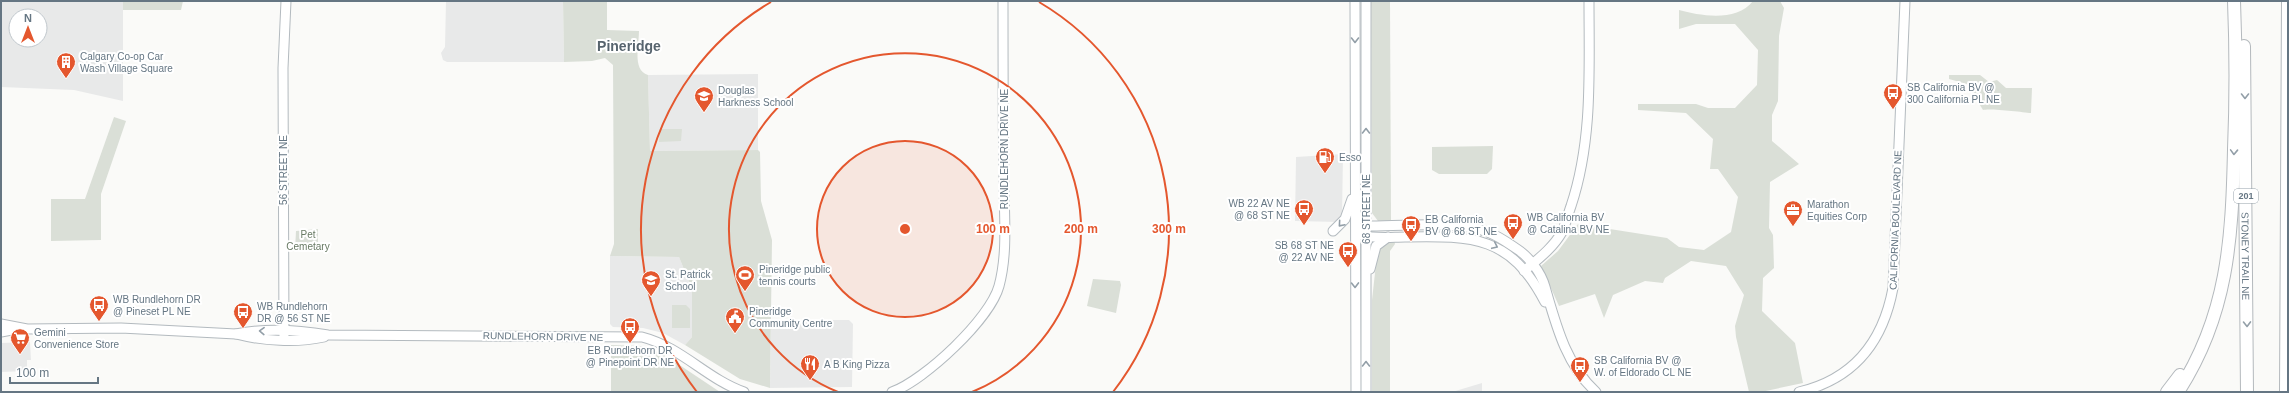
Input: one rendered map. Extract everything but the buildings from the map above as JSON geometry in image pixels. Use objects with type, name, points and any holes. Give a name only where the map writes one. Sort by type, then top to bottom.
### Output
[{"type":"highway","points":[[2178,392],[2196,361],[2215,313],[2228,263],[2232,211],[2237,59],[2234,1]]},
{"type":"highway","name":"STONEY TRAIL NE","points":[[2240,1],[2245,61],[2247,392]]},
{"type":"highway","points":[[2286,392],[2288,1]]},
{"type":"highway","points":[[2167,392],[2176,382],[2215,313]]},
{"type":"street","name":"56 STREET NE","points":[[284,336],[283,68],[286,1]]},
{"type":"street","name":"RUNDLEHORN DRIVE NE","points":[[892,392],[920,377],[980,321],[994,300],[999,286],[1004,229],[1003,1]]},
{"type":"street","name":"68 STREET NE","points":[[1355,1],[1356,392]]},
{"type":"street","name":"68 STREET NE","points":[[1366,1],[1366,392]]},
{"type":"street","points":[[1524,271],[1554,244],[1562,231],[1577,184],[1587,128],[1589,104],[1589,1]]},
{"type":"street","name":"CALIFORNIA BOULEVARD NE","points":[[1799,392],[1829,382],[1849,369],[1866,354],[1876,338],[1889,310],[1893,288],[1905,1]]},
{"type":"street","points":[[1334,231],[1345,220],[1355,188]]},
{"type":"street","points":[[1355,232],[1366,226],[1473,228],[1489,232],[1503,239],[1525,254],[1533,264],[1545,285],[1552,314]]},
{"type":"street","points":[[1355,232],[1366,236],[1471,238],[1500,248],[1524,271],[1540,291],[1552,314],[1572,363],[1586,383],[1596,392]]},
{"type":"street","points":[[1366,286],[1376,246],[1388,237]]},
{"type":"street","name":"RUNDLEHORN DRIVE NE","points":[[1,324],[20,328],[121,328],[236,334],[252,331],[284,336],[310,332],[328,336],[642,337],[670,347],[728,387],[744,392]]},
{"type":"street","name":"RUNDLEHORN DRIVE NE","points":[[1,332],[20,328]]},
{"type":"shaded area","points":[[1,1],[123,1],[123,101],[74,90],[1,87]]},
{"type":"shaded area","points":[[446,1],[563,1],[564,62],[447,62],[443,60],[441,53],[445,47]]},
{"type":"shaded area","name":"Douglas Harkness School","points":[[758,74],[758,150],[650,151],[648,75]]},
{"type":"shaded area","points":[[1343,154],[1342,216],[1339,222],[1295,221],[1296,157]]},
{"type":"shaded area","name":"St. Patrick School","points":[[610,256],[679,257],[692,289],[692,337],[685,345],[663,333],[643,328],[613,327],[610,324]]},
{"type":"shaded area","points":[[771,320],[849,320],[853,324],[852,387],[770,388]]},
{"type":"shaded area","points":[[30,342],[31,360],[27,360],[27,371],[1,372],[1,343]]},
{"type":"shaded area","points":[[1482,383],[1482,392],[1452,392]]},
{"type":"green space","points":[[123,1],[183,1],[181,10],[123,10]]},
{"type":"green space","points":[[563,1],[607,1],[607,30],[639,31],[638,63],[643,72],[648,75],[650,151],[758,150],[760,152],[761,201],[772,240],[770,388],[740,379],[685,345],[692,337],[692,289],[679,257],[610,256],[614,244],[613,65],[605,58],[592,61],[564,62]]},
{"type":"green space","points":[[1371,1],[1390,1],[1391,223],[1378,221],[1372,213]]},
{"type":"green space","points":[[1753,1],[1780,1],[1784,8],[1779,36],[1778,101],[1772,115],[1772,141],[1799,164],[1770,182],[1769,228],[1773,235],[1774,268],[1763,278],[1762,311],[1795,343],[1803,383],[1761,392],[1749,392],[1736,337],[1735,326],[1744,295],[1726,266],[1691,261],[1665,278],[1663,283],[1645,281],[1613,295],[1604,318],[1595,294],[1559,306],[1541,266],[1558,251],[1578,224],[1667,238],[1679,247],[1704,250],[1731,232],[1738,197],[1718,169],[1710,169],[1713,139],[1686,113],[1638,110],[1638,104],[1696,104],[1708,108],[1735,108],[1757,85],[1758,50],[1735,24],[1696,24],[1679,29],[1679,10],[1698,14],[1718,16],[1728,15],[1746,8]]},
{"type":"green space","points":[[1949,75],[1980,75],[1989,82],[1997,80],[2006,88],[2032,88],[2031,113],[1983,110],[1967,84],[1949,79]]},
{"type":"green space","points":[[114,117],[126,121],[101,194],[101,240],[51,241],[51,199],[85,199]]},
{"type":"green space","points":[[660,129],[682,129],[681,141],[659,142]]},
{"type":"green space","points":[[1493,146],[1492,169],[1487,174],[1439,174],[1432,170],[1432,147]]},
{"type":"green space","name":"Pet Cemetary","points":[[318,229],[318,250],[295,250],[296,231]]},
{"type":"green space","points":[[1394,240],[1395,244],[1390,251],[1390,392],[1372,392],[1372,300],[1377,255],[1379,249],[1383,245]]},
{"type":"green space","points":[[1093,279],[1120,281],[1121,285],[1116,313],[1087,306]]},
{"type":"green space","points":[[672,305],[686,305],[690,309],[690,328],[672,328]]},
{"type":"green space","points":[[611,345],[641,346],[663,354],[720,392],[611,392]]},
{"type":"place","name":"Calgary Co-op Car Wash Village Square","points":[[66,79]]},
{"type":"place","name":"SB California BV @ 300 California PL NE","points":[[1893,110]]},
{"type":"place","name":"Douglas Harkness School","points":[[704,113]]},
{"type":"place","name":"Esso","points":[[1325,174]]},
{"type":"place","name":"WB 22 AV NE @ 68 ST NE","points":[[1304,226]]},
{"type":"place","name":"Marathon Equities Corp","points":[[1793,227]]},
{"type":"place","name":"WB California BV @ Catalina BV NE","points":[[1513,240]]},
{"type":"place","name":"EB California BV @ 68 ST NE","points":[[1411,242]]},
{"type":"place","name":"SB 68 ST NE @ 22 AV NE","points":[[1348,268]]},
{"type":"place","name":"Pineridge public tennis courts","points":[[745,292]]},
{"type":"place","name":"St. Patrick School","points":[[651,297]]},
{"type":"place","name":"WB Rundlehorn DR @ Pineset PL NE","points":[[99,322]]},
{"type":"place","name":"WB Rundlehorn DR @ 56 ST NE","points":[[243,329]]},
{"type":"place","name":"Pineridge Community Centre","points":[[735,334]]},
{"type":"place","name":"EB Rundlehorn DR @ Pinepoint DR NE","points":[[630,344]]},
{"type":"place","name":"Gemini Convenience Store","points":[[20,355]]},
{"type":"place","name":"A B King Pizza","points":[[810,381]]},
{"type":"place","name":"SB California BV @ W. of Eldorado CL NE","points":[[1580,383]]},
{"type":"district","name":"Pineridge","points":[[629,46]]}]
